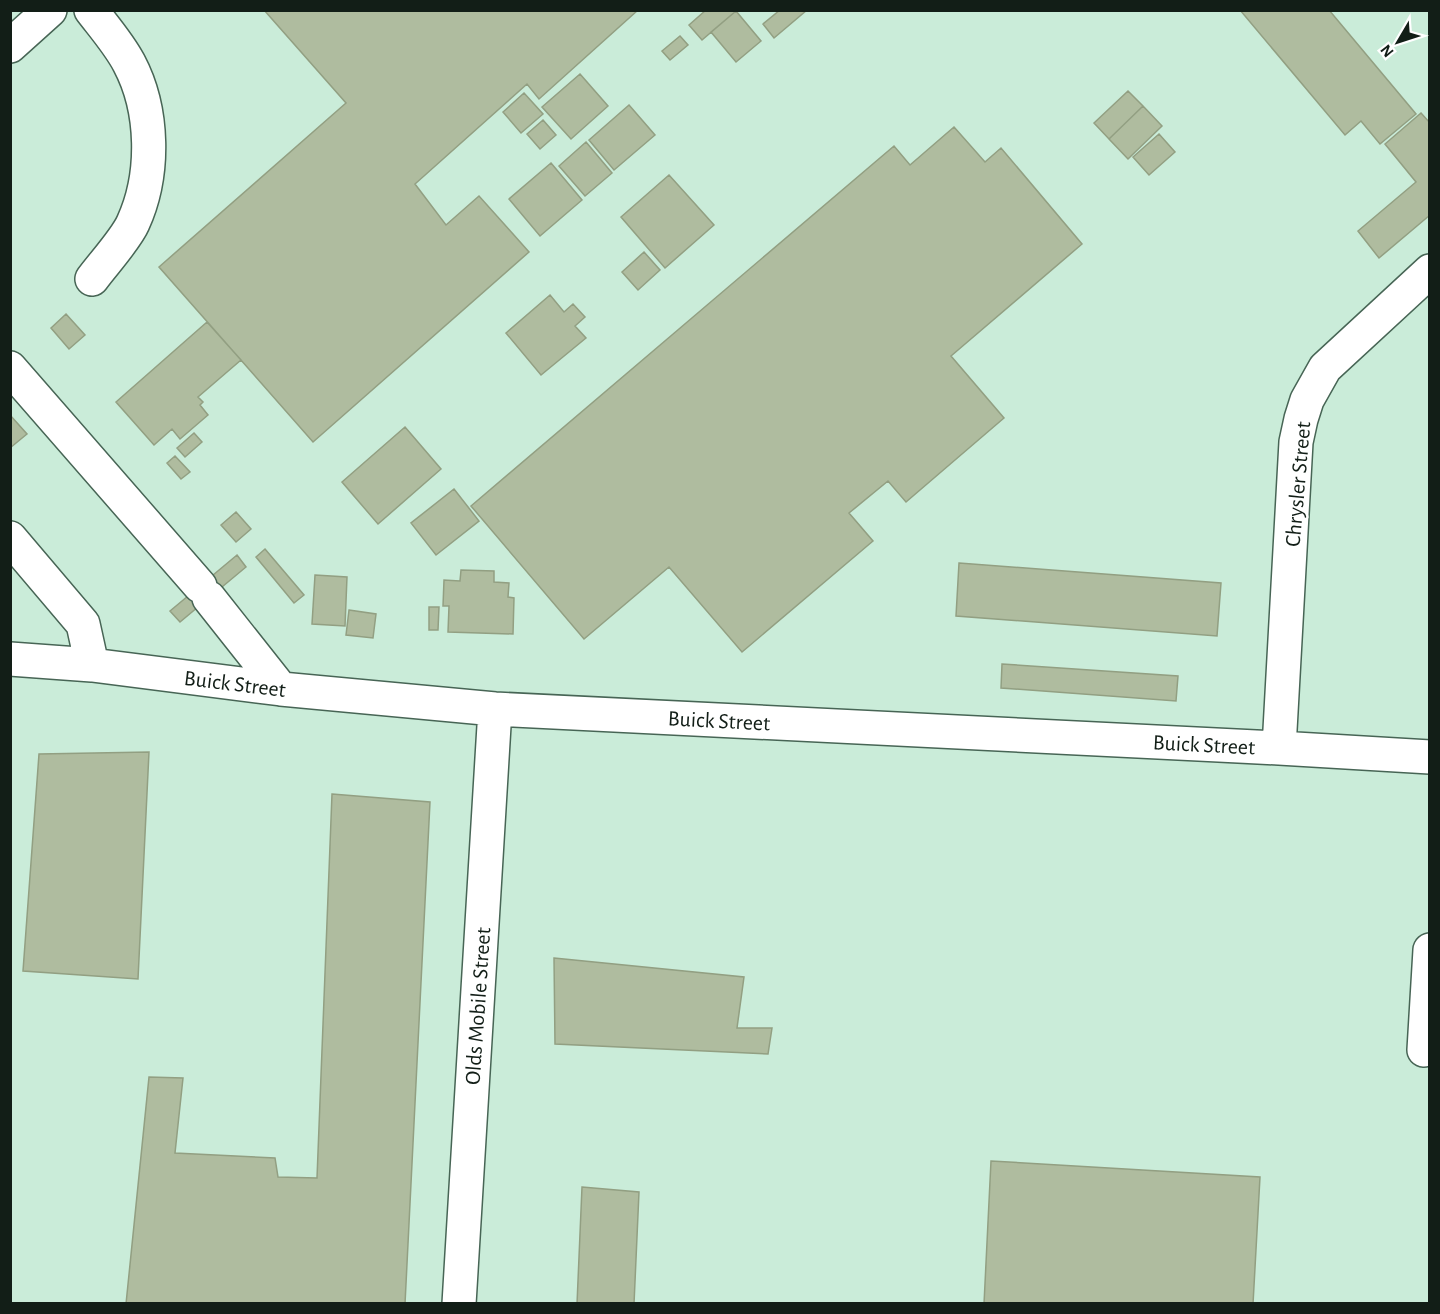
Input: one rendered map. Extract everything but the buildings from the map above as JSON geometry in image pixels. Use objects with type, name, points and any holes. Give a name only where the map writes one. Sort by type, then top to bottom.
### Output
[{"type":"lane","points":[[10,46],[50,10]]},
{"type":"lane","points":[[91,10],[129,62],[140,89],[148,124],[148,174],[133,224],[92,279]]},
{"type":"lane","name":"Chrysler Street","points":[[1280,748],[1296,442],[1301,419],[1307,400],[1325,368],[1430,271]]},
{"type":"lane","points":[[10,368],[204,592],[281,689]]},
{"type":"lane","points":[[10,538],[83,624],[92,665]]},
{"type":"lane","name":"Buick Street","points":[[10,659],[92,665],[281,689],[495,709],[1430,757]]},
{"type":"lane","name":"Olds Mobile Street","points":[[459,1304],[495,709]]},
{"type":"lane","points":[[1424,1050],[1430,950]]}]
